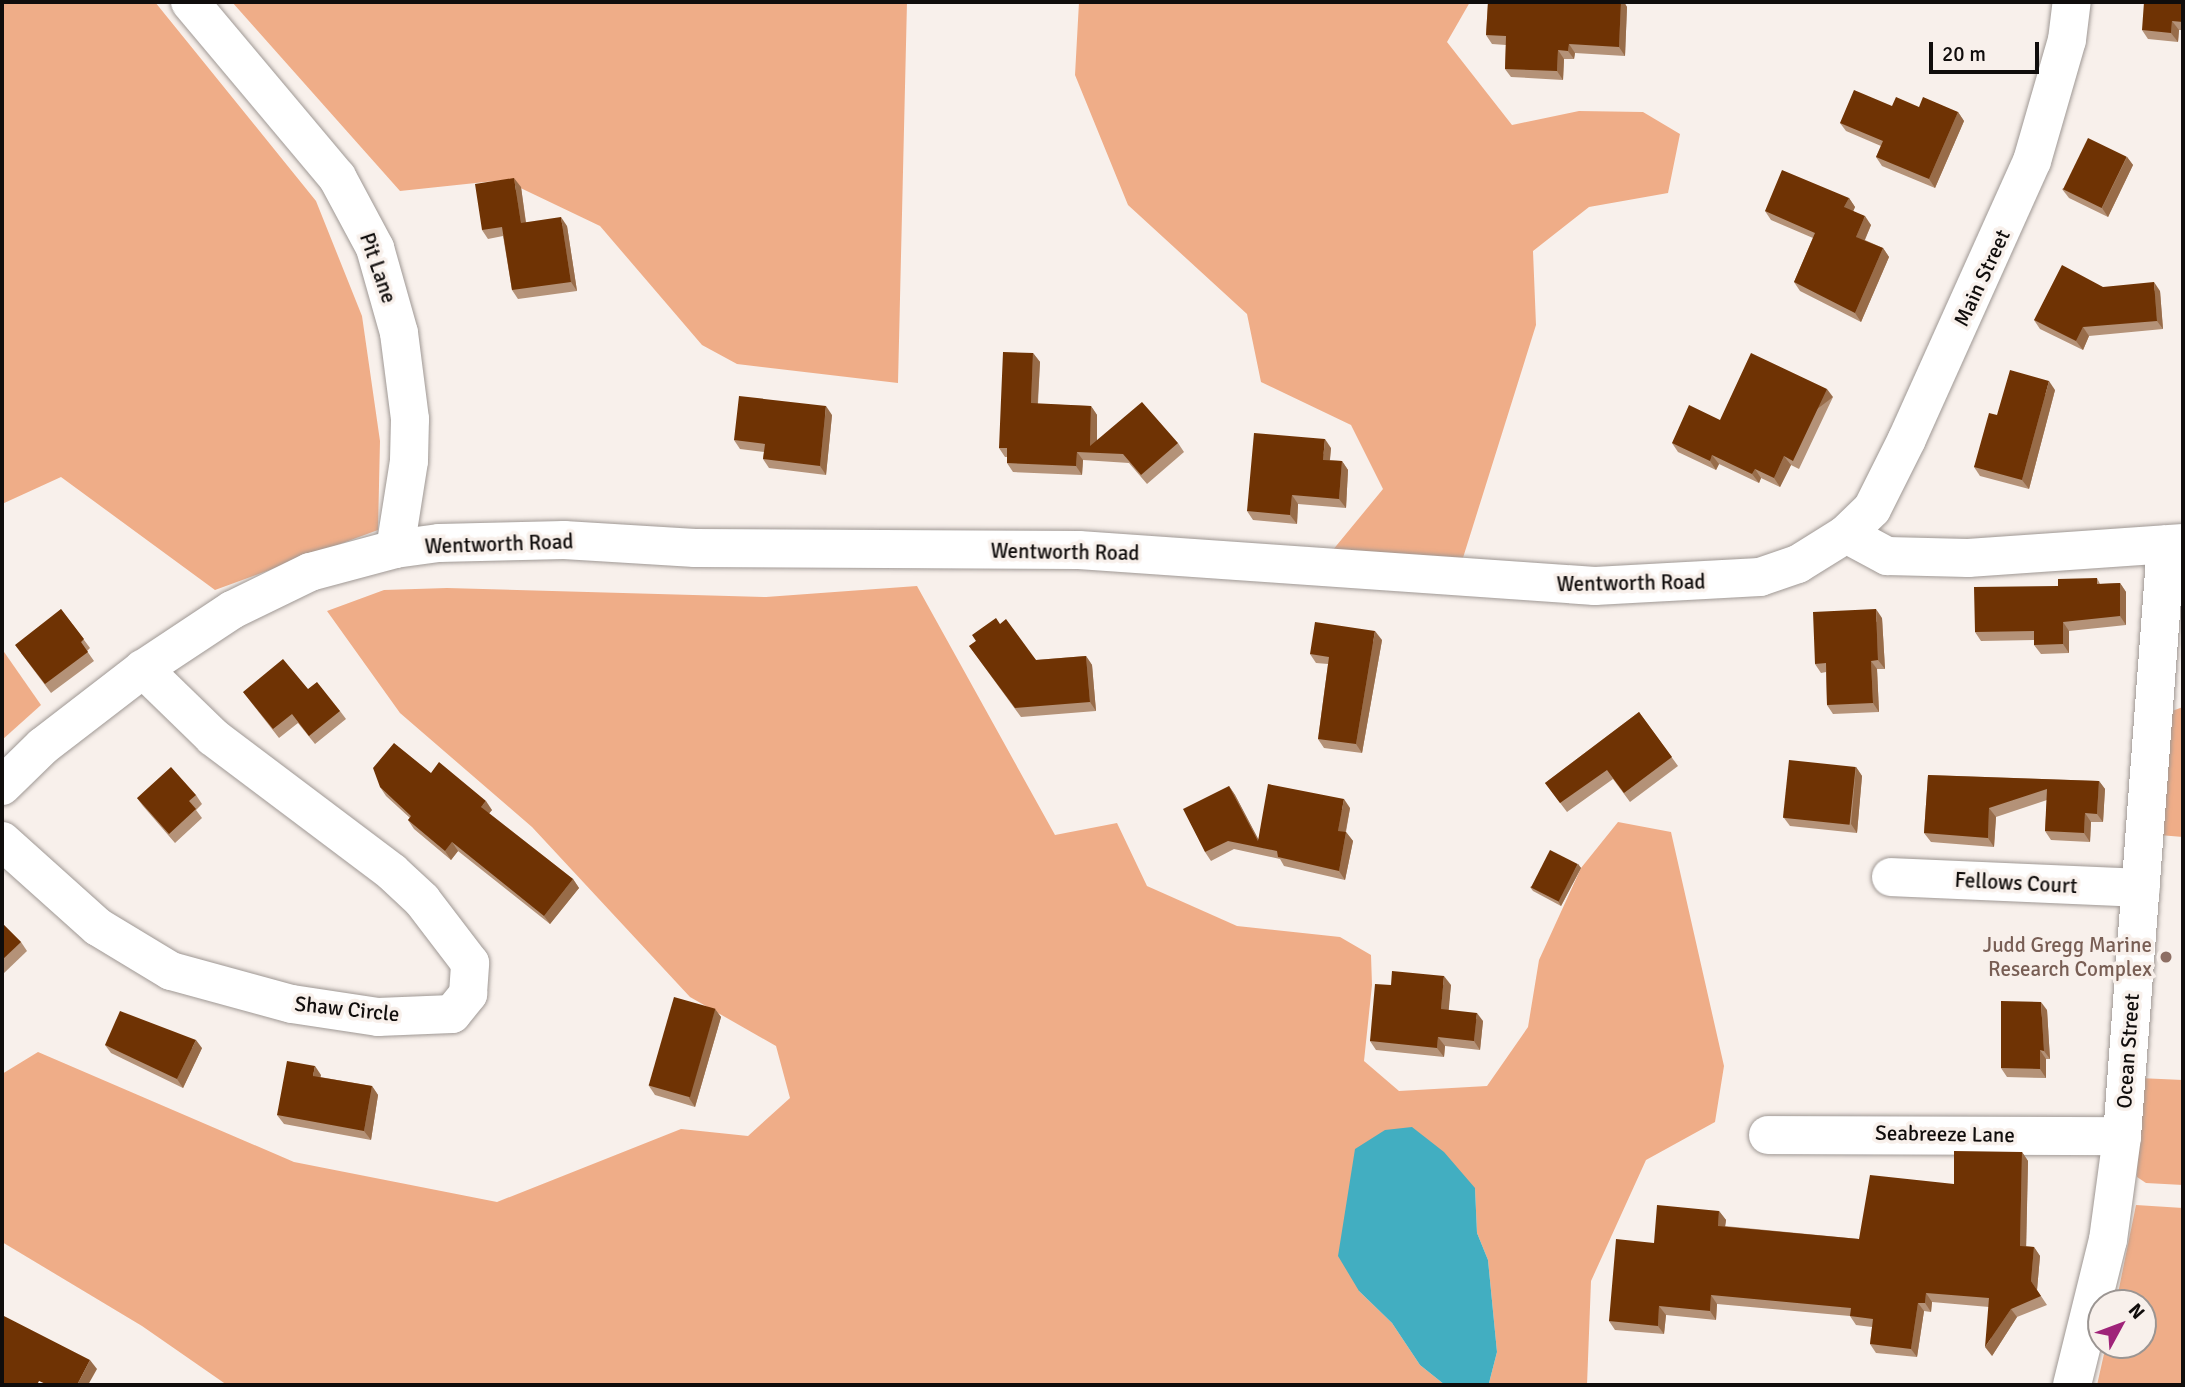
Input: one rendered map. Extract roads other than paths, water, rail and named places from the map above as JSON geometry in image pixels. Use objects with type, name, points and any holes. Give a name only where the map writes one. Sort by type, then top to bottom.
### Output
[{"type":"street","name":"Pit Lane","points":[[190,2],[337,177],[375,248],[399,333],[410,419],[409,461],[395,549]]},
{"type":"street","name":"Main Street","points":[[1846,534],[1872,509],[2000,240],[2046,121],[2072,2]]},
{"type":"street","name":"Wentworth Road","points":[[2,786],[43,746],[143,669],[270,590],[310,572],[395,549],[528,540],[695,548],[1079,550],[1595,586],[1760,577],[1798,564],[1846,534]]},
{"type":"street","points":[[1846,534],[1887,556],[1968,558],[2175,544]]},
{"type":"street","name":"Ocean Street","points":[[2072,1385],[2108,1240],[2122,1136],[2141,888],[2175,544]]},
{"type":"street","name":"Shaw Circle","points":[[2,841],[98,927],[171,971],[313,1007],[378,1017],[452,1014],[468,994],[470,963],[422,900],[392,872],[213,737],[143,669]]},
{"type":"street","name":"Fellows Court","points":[[1891,877],[2141,888]]},
{"type":"street","name":"Seabreeze Lane","points":[[1768,1135],[2122,1136]]},
{"type":"water","points":[[1412,1127],[1444,1152],[1475,1188],[1477,1233],[1488,1260],[1497,1352],[1489,1383],[1445,1385],[1420,1365],[1392,1323],[1359,1291],[1338,1256],[1355,1149],[1385,1130]]},
{"type":"place","name":"Judd Gregg Marine Research Complex","points":[[2166,957]]}]
